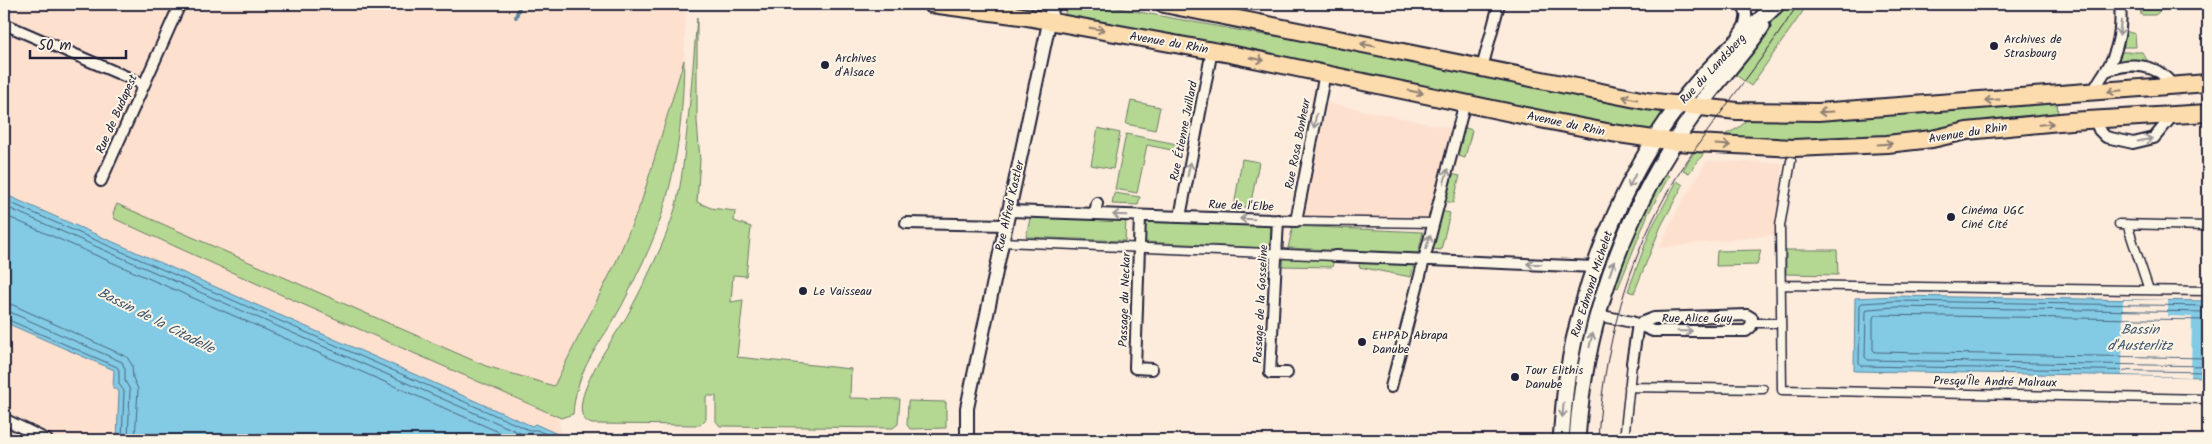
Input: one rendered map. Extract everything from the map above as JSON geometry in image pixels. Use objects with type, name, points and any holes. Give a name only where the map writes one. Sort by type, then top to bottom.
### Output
[{"type":"main road","name":"Avenue du Rhin","points":[[931,4],[1049,21],[1212,50],[1554,122],[1674,142],[1786,148],[1888,144],[1932,139],[1968,131],[2094,120],[2208,113]]},
{"type":"main road","points":[[1164,4],[1646,101],[1737,111],[1818,112],[2208,83]]},
{"type":"main road","name":"Rue du Landsberg","points":[[1657,139],[1678,105],[1774,4]]},
{"type":"main road","name":"Rue du Landsberg","points":[[1674,142],[1698,107],[1752,42],[1774,4]]},
{"type":"main road","points":[[2172,86],[2174,114]]},
{"type":"main road","points":[[2093,93],[2092,112],[2094,120]]},
{"type":"main road","name":"Rue Edmond Michelet","points":[[1561,440],[1568,373],[1576,332],[1596,267],[1619,209],[1643,160],[1657,139]]},
{"type":"main road","name":"Rue Edmond Michelet","points":[[1577,440],[1582,386],[1597,315],[1612,267],[1632,216],[1674,142]]},
{"type":"street","name":"Rue de Budapest","points":[[102,181],[143,84],[180,4]]},
{"type":"street","name":"Rue Alfred Kastler","points":[[967,440],[967,408],[1053,4]]},
{"type":"street","points":[[1482,68],[1499,4]]},
{"type":"street","points":[[1712,68],[1744,27],[1747,16],[1741,4]]},
{"type":"street","points":[[2093,93],[2100,77],[2106,71],[2120,33],[2122,20],[2120,4]]},
{"type":"street","points":[[4,24],[143,84]]},
{"type":"street","name":"Rue Étienne Juillard","points":[[1180,217],[1212,50]]},
{"type":"street","points":[[2106,71],[2137,65],[2166,76],[2172,86]]},
{"type":"street","name":"Rue Rosa Bonheur","points":[[1296,221],[1325,73]]},
{"type":"street","points":[[1391,387],[1465,102]]},
{"type":"street","points":[[2094,120],[2099,130],[2106,137],[2133,143],[2154,138],[2174,114]]},
{"type":"street","points":[[1781,323],[1780,226],[1791,161]]},
{"type":"street","name":"Rue de l'Elbe","points":[[1009,211],[1096,209],[1140,216],[1434,223]]},
{"type":"street","name":"Passage du Neckar","points":[[1140,216],[1135,368],[1152,369]]},
{"type":"street","name":"Passage de la Gosseline","points":[[1278,220],[1270,372],[1287,373]]},
{"type":"street","points":[[906,223],[1006,225]]},
{"type":"street","points":[[2149,290],[2123,224],[2208,226]]},
{"type":"street","points":[[1002,242],[1596,267]]},
{"type":"street","points":[[1780,284],[2208,291]]},
{"type":"street","name":"Rue Alice Guy","points":[[1597,315],[1638,324],[1653,330],[1668,332],[1746,330],[1751,327],[1752,318],[1747,315],[1654,318],[1638,324]]},
{"type":"street","name":"Rue Alice Guy","points":[[1752,322],[1781,323]]},
{"type":"street","name":"Presqu'Île André Malraux","points":[[1781,323],[1782,390],[2208,399]]},
{"type":"street","points":[[1624,440],[1638,324]]},
{"type":"street","points":[[1629,388],[1763,389]]},
{"type":"street","points":[[4,419],[47,440]]},
{"type":"shaded area","points":[[4,4],[686,4],[684,60],[641,203],[616,262],[551,392],[562,436],[521,440],[4,440]]},
{"type":"shaded area","points":[[1327,103],[1454,129],[1431,219],[1303,216]]},
{"type":"shaded area","points":[[1707,161],[1782,163],[1780,234],[1659,248],[1680,205]]},
{"type":"green space","points":[[1066,4],[1096,4],[1264,35],[1305,38],[1666,113],[1655,131],[1647,132],[1069,19],[1065,15]]},
{"type":"green space","points":[[1785,4],[1808,4],[1751,86],[1733,73]]},
{"type":"green space","points":[[2140,4],[2163,4],[2164,8],[2155,15],[2141,15]]},
{"type":"green space","points":[[697,17],[697,121],[700,160],[697,202],[711,208],[735,211],[734,221],[751,227],[746,276],[733,275],[731,302],[743,300],[737,357],[851,369],[850,398],[900,399],[898,424],[893,428],[720,426],[716,421],[716,396],[706,396],[706,419],[700,425],[592,424],[583,417],[581,405],[585,389],[647,277],[666,235],[675,209],[684,160]]},
{"type":"green space","points":[[2125,31],[2135,34],[2136,47],[2121,47]]},
{"type":"green space","points":[[2122,52],[2142,52],[2151,66],[2131,61],[2116,63]]},
{"type":"green space","points":[[684,60],[679,137],[670,187],[663,212],[644,260],[625,299],[592,354],[582,375],[573,414],[561,418],[115,219],[113,213],[117,204],[486,366],[554,386],[616,262],[641,203]]},
{"type":"green space","points":[[1131,101],[1160,107],[1155,130],[1126,124]]},
{"type":"green space","points":[[2057,101],[2058,114],[1979,121],[1915,134],[1782,141],[1718,139],[1739,128],[1747,117]]},
{"type":"green space","points":[[1463,127],[1472,130],[1465,158],[1456,155]]},
{"type":"green space","points":[[1098,128],[1120,133],[1113,169],[1091,165]]},
{"type":"green space","points":[[1126,134],[1182,145],[1181,152],[1147,145],[1137,193],[1115,189]]},
{"type":"green space","points":[[1695,151],[1705,152],[1689,173],[1683,170]]},
{"type":"green space","points":[[1242,159],[1259,162],[1250,207],[1234,207]]},
{"type":"green space","points":[[1649,164],[1653,166],[1603,279],[1599,278],[1625,210]]},
{"type":"green space","points":[[1664,172],[1669,176],[1648,214],[1618,288],[1614,286],[1640,215]]},
{"type":"green space","points":[[1451,174],[1460,176],[1453,203],[1444,201]]},
{"type":"green space","points":[[1677,181],[1683,185],[1661,226],[1634,293],[1628,291],[1651,229]]},
{"type":"green space","points":[[1114,193],[1140,197],[1138,205],[1112,204]]},
{"type":"green space","points":[[1441,211],[1450,213],[1441,250],[1431,249]]},
{"type":"green space","points":[[1031,214],[1126,219],[1125,241],[1026,237]]},
{"type":"green space","points":[[1145,220],[1271,225],[1270,248],[1143,242]]},
{"type":"green space","points":[[1293,226],[1423,232],[1418,254],[1288,248]]},
{"type":"green space","points":[[1761,250],[1757,265],[1716,266],[1717,251]]},
{"type":"green space","points":[[1786,250],[1837,250],[1838,275],[1786,274]]},
{"type":"green space","points":[[1284,256],[1334,257],[1332,267],[1283,266]]},
{"type":"green space","points":[[1360,258],[1415,261],[1411,277],[1359,267]]},
{"type":"green space","points":[[1581,340],[1585,340],[1572,440],[1568,440],[1575,370]]},
{"type":"green space","points":[[908,401],[946,402],[946,428],[910,429],[907,425]]},
{"type":"water","name":"Bassin de la Citadelle","points":[[4,194],[532,426],[535,424],[562,436],[711,440],[117,440],[119,391],[113,388],[114,370],[4,322]]},
{"type":"water","name":"Bassin d'Austerlitz","points":[[1896,296],[2208,301],[2208,377],[1854,371],[1855,298]]},
{"type":"pier","points":[[2123,300],[2168,300],[2168,316],[2192,317],[2191,377],[2122,375]]},
{"type":"waterway","points":[[516,17],[520,4]]},
{"type":"tram line","points":[[1598,440],[1601,406],[1612,338],[1621,304],[1644,239],[1659,208],[1691,155],[1769,48],[1798,4]]},
{"type":"place","name":"Archives de Strasbourg","points":[[1994,46]]},
{"type":"place","name":"Archives d'Alsace","points":[[825,65]]},
{"type":"place","name":"Cinéma UGC Ciné Cité","points":[[1951,217]]},
{"type":"place","name":"Le Vaisseau","points":[[803,291]]},
{"type":"place","name":"EHPAD Abrapa Danube","points":[[1362,342]]},
{"type":"place","name":"Tour Elithis Danube","points":[[1515,377]]}]
